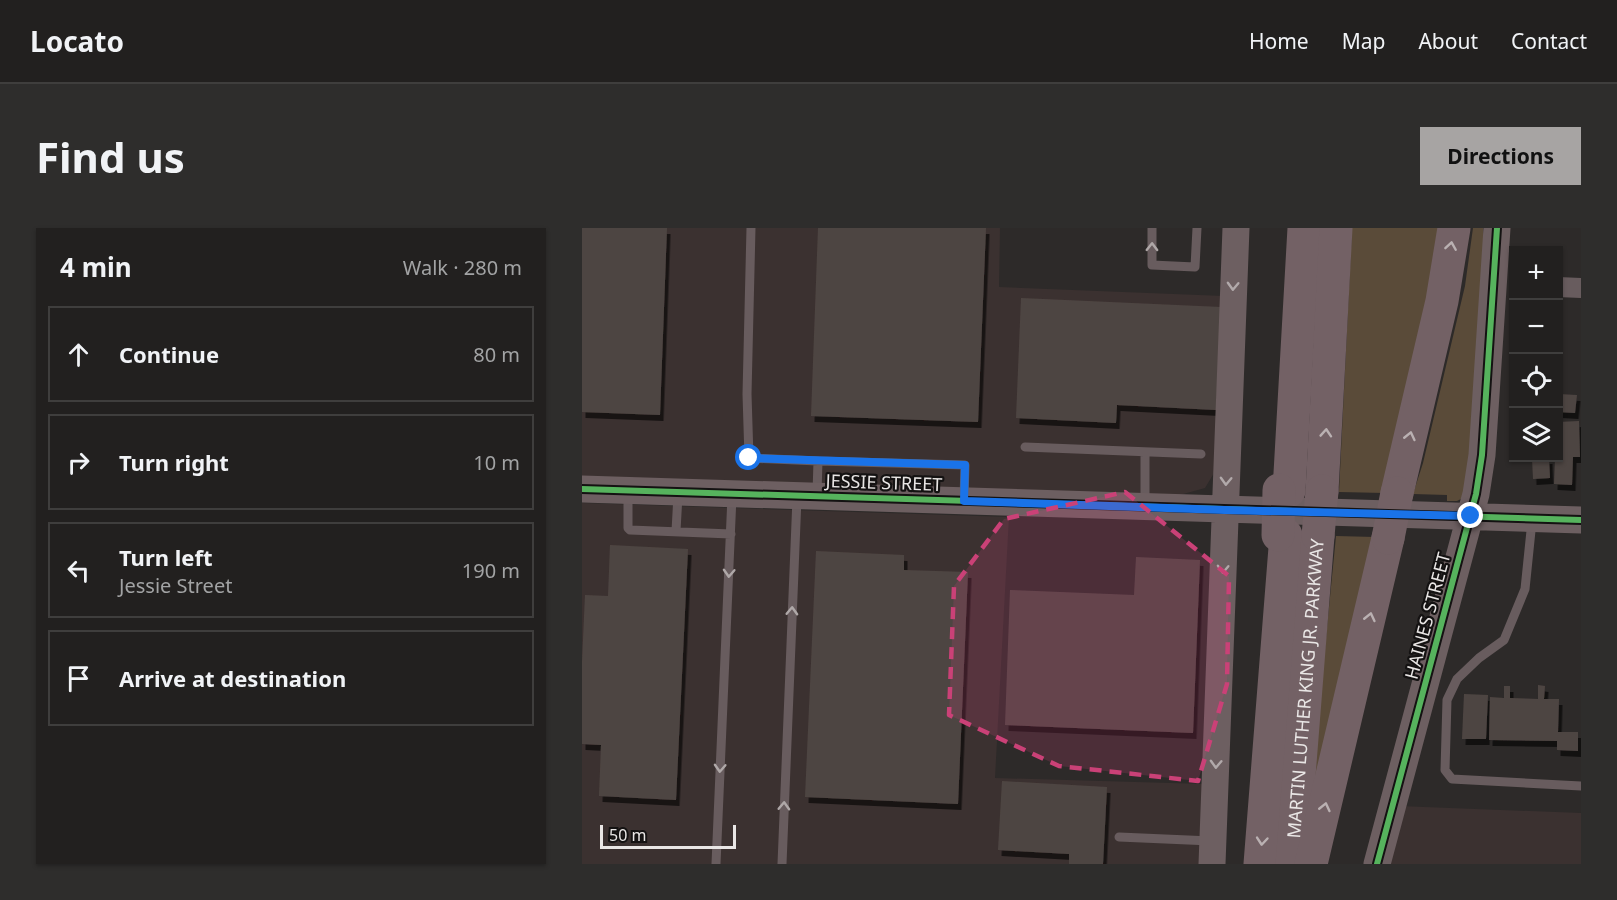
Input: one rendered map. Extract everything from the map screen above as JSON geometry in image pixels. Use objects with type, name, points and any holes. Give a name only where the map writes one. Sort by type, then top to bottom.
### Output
[{"type":"highway","points":[[1283,228],[1284,490]]},
{"type":"highway","name":"MARTIN LUTHER KING JR. PARKWAY","points":[[1260,864],[1275,678],[1284,490],[1304,228]]},
{"type":"highway","name":"MARTIN LUTHER KING JR. PARKWAY","points":[[1292,864],[1322,491],[1336,228]]},
{"type":"highway","points":[[1311,864],[1442,301],[1454,228]]},
{"type":"street","points":[[1213,852],[1236,228]]},
{"type":"street","name":"HAINES STREET","points":[[1377,864],[1480,476],[1497,228]]},
{"type":"street","points":[[1563,287],[1581,288]]},
{"type":"street","name":"JESSIE STREET","points":[[582,489],[1581,520]]},
{"type":"lane","points":[[751,228],[747,394],[749,458],[965,465],[964,501]]},
{"type":"lane","points":[[1152,228],[1152,265],[1195,267],[1197,228]]},
{"type":"lane","points":[[1025,447],[1201,454]]},
{"type":"lane","points":[[1144,507],[1145,452]]},
{"type":"lane","points":[[782,864],[807,496],[818,460]]},
{"type":"lane","points":[[628,490],[628,528],[630,530],[730,534]]},
{"type":"lane","points":[[676,531],[678,492]]},
{"type":"lane","points":[[716,864],[732,493]]},
{"type":"lane","points":[[1532,518],[1525,589],[1504,640],[1479,658],[1457,679],[1447,700],[1445,770],[1452,779],[1581,786]]},
{"type":"lane","points":[[1119,837],[1213,852]]},
{"type":"highlighted area","points":[[1125,492],[1229,576],[1227,684],[1198,781],[1059,766],[949,715],[954,586],[1004,519]]},
{"type":"shaded area","points":[[582,228],[1000,228],[999,287],[1224,296],[1217,468],[1205,488],[1176,496],[582,479]]},
{"type":"shaded area","points":[[1352,228],[1448,228],[1385,493],[1339,492]]},
{"type":"shaded area","points":[[1473,228],[1483,228],[1484,243],[1478,430],[1463,498],[1457,501],[1447,501],[1447,495],[1413,494],[1423,463],[1465,286]]},
{"type":"shaded area","points":[[582,503],[1009,517],[995,778],[1205,784],[1203,864],[582,864]]},
{"type":"shaded area","points":[[1336,536],[1375,537],[1309,811]]},
{"type":"shaded area","points":[[1399,806],[1581,813],[1581,864],[1384,864]]},
{"type":"building","points":[[582,228],[667,228],[660,415],[582,412]]},
{"type":"building","points":[[818,228],[986,228],[978,422],[811,416]]},
{"type":"building","points":[[1021,298],[1221,307],[1216,410],[1117,405],[1116,423],[1016,418]]},
{"type":"building","points":[[1563,394],[1577,395],[1575,413],[1563,412]]},
{"type":"building","points":[[1579,421],[1580,457],[1573,457],[1572,485],[1554,484],[1555,462],[1563,462],[1563,422]]},
{"type":"building","points":[[1532,462],[1549,462],[1550,478],[1533,479]]},
{"type":"building","points":[[610,545],[688,549],[676,800],[599,796],[601,745],[582,744],[585,595],[608,596]]},
{"type":"building","points":[[816,551],[904,555],[904,570],[968,572],[958,804],[805,797]]},
{"type":"building","points":[[1136,557],[1200,560],[1193,733],[1005,725],[1010,590],[1134,595]]},
{"type":"building","points":[[1538,685],[1545,686],[1544,699],[1559,699],[1558,732],[1578,732],[1578,751],[1557,750],[1557,741],[1489,740],[1490,697],[1504,698],[1504,686],[1510,686],[1510,698],[1538,699]]},
{"type":"building","points":[[1464,694],[1488,695],[1486,739],[1462,739]]},
{"type":"building","points":[[1002,781],[1107,787],[1103,864],[1069,864],[1069,854],[998,850]]},
{"type":"cycle path","points":[[1377,864],[1476,494],[1482,455],[1497,228]]},
{"type":"cycle path","points":[[582,489],[1581,520]]},
{"type":"route","points":[[749,458],[965,465],[964,501],[1471,516]]}]
